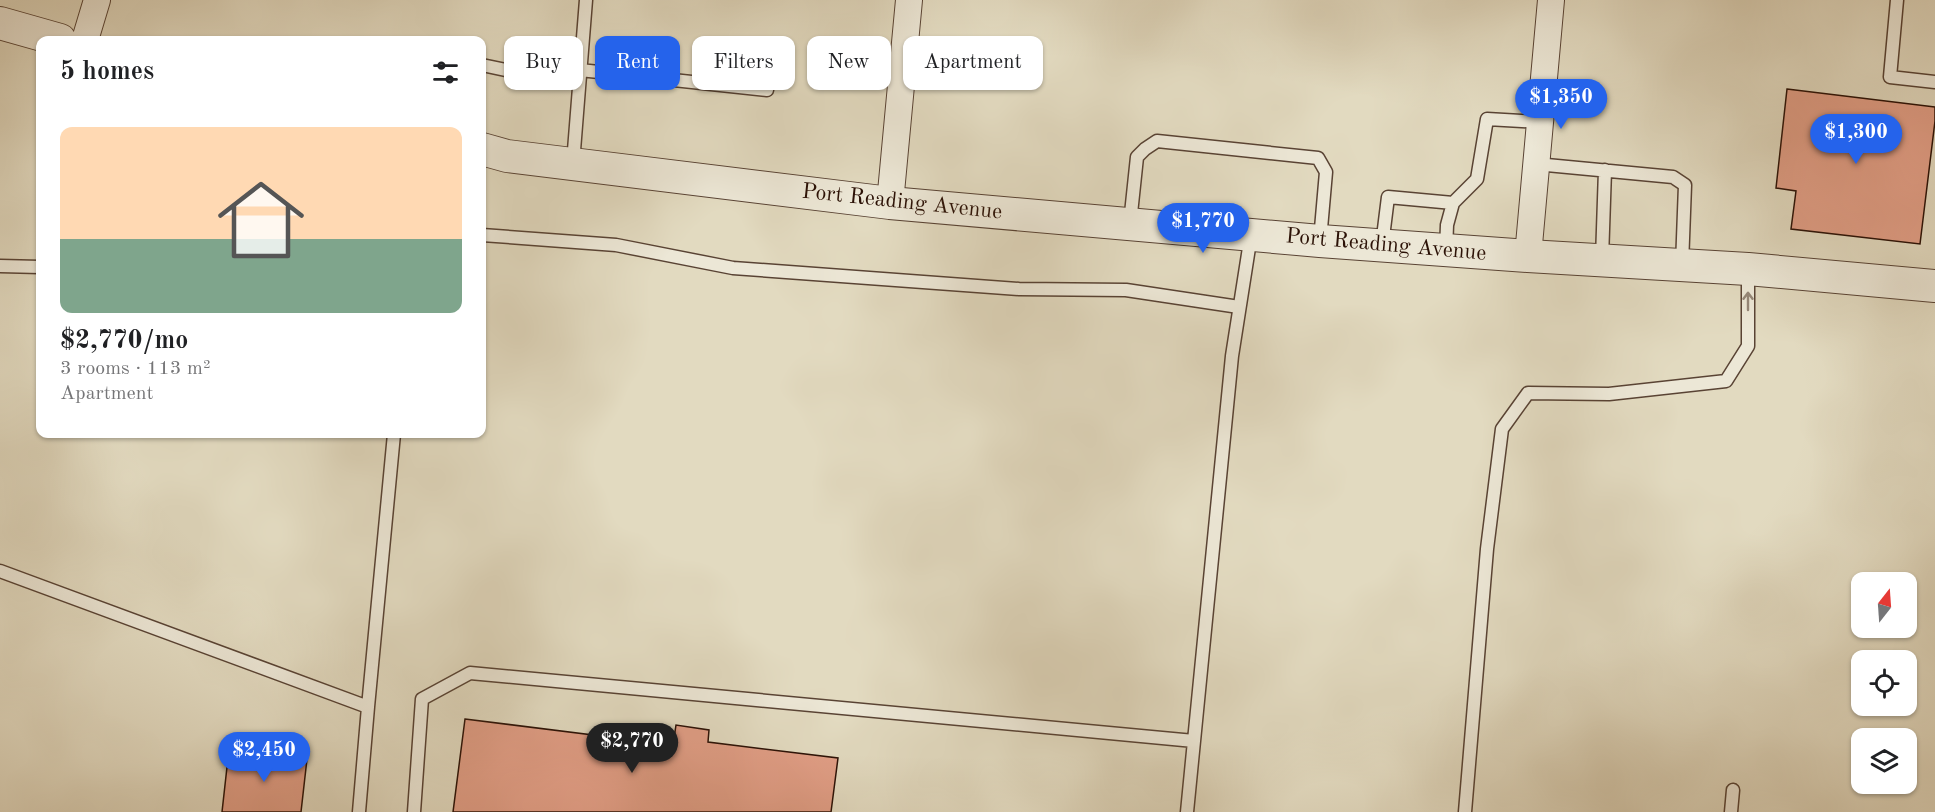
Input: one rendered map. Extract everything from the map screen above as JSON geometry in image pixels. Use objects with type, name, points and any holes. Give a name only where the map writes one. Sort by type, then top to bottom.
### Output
[{"type":"street","points":[[86,36],[97,0]]},
{"type":"street","points":[[890,203],[909,0]]},
{"type":"street","points":[[1528,256],[1551,0]]},
{"type":"street","points":[[0,23],[46,36]]},
{"type":"street","name":"Port Reading Avenue","points":[[486,150],[507,156],[890,203],[1320,241],[1748,269],[1935,286]]},
{"type":"lane","points":[[583,36],[586,0]]},
{"type":"lane","points":[[1897,0],[1890,77],[1935,82]]},
{"type":"lane","points":[[486,66],[504,70]]},
{"type":"lane","points":[[583,70],[692,82]]},
{"type":"lane","points":[[573,164],[579,90]]},
{"type":"lane","points":[[1446,250],[1453,203],[1477,179],[1487,119],[1540,122]]},
{"type":"lane","points":[[1130,223],[1137,157],[1145,148],[1157,141],[1318,158],[1326,172],[1320,241]]},
{"type":"lane","points":[[1536,164],[1673,177],[1685,185],[1682,265]]},
{"type":"lane","points":[[1602,261],[1605,170]]},
{"type":"lane","points":[[1382,245],[1388,197],[1453,203]]},
{"type":"lane","points":[[1187,812],[1232,356],[1251,234]]},
{"type":"lane","points":[[486,235],[616,245],[733,268],[1019,289],[1126,290],[1239,307]]},
{"type":"lane","points":[[0,266],[36,267]]},
{"type":"lane","points":[[1465,812],[1487,549],[1502,429],[1527,393],[1609,394],[1726,381],[1748,346],[1748,269]]},
{"type":"lane","points":[[359,812],[394,438]]},
{"type":"lane","points":[[0,571],[368,707]]},
{"type":"lane","points":[[414,812],[422,699],[470,673],[1194,741]]},
{"type":"lane","points":[[1731,812],[1733,790]]},
{"type":"building","points":[[1787,89],[1935,107],[1920,244],[1791,229],[1796,191],[1776,188]]},
{"type":"building","points":[[465,719],[673,745],[676,725],[709,730],[708,742],[838,758],[831,812],[453,812]]},
{"type":"building","points":[[229,749],[307,759],[301,812],[222,812]]}]
